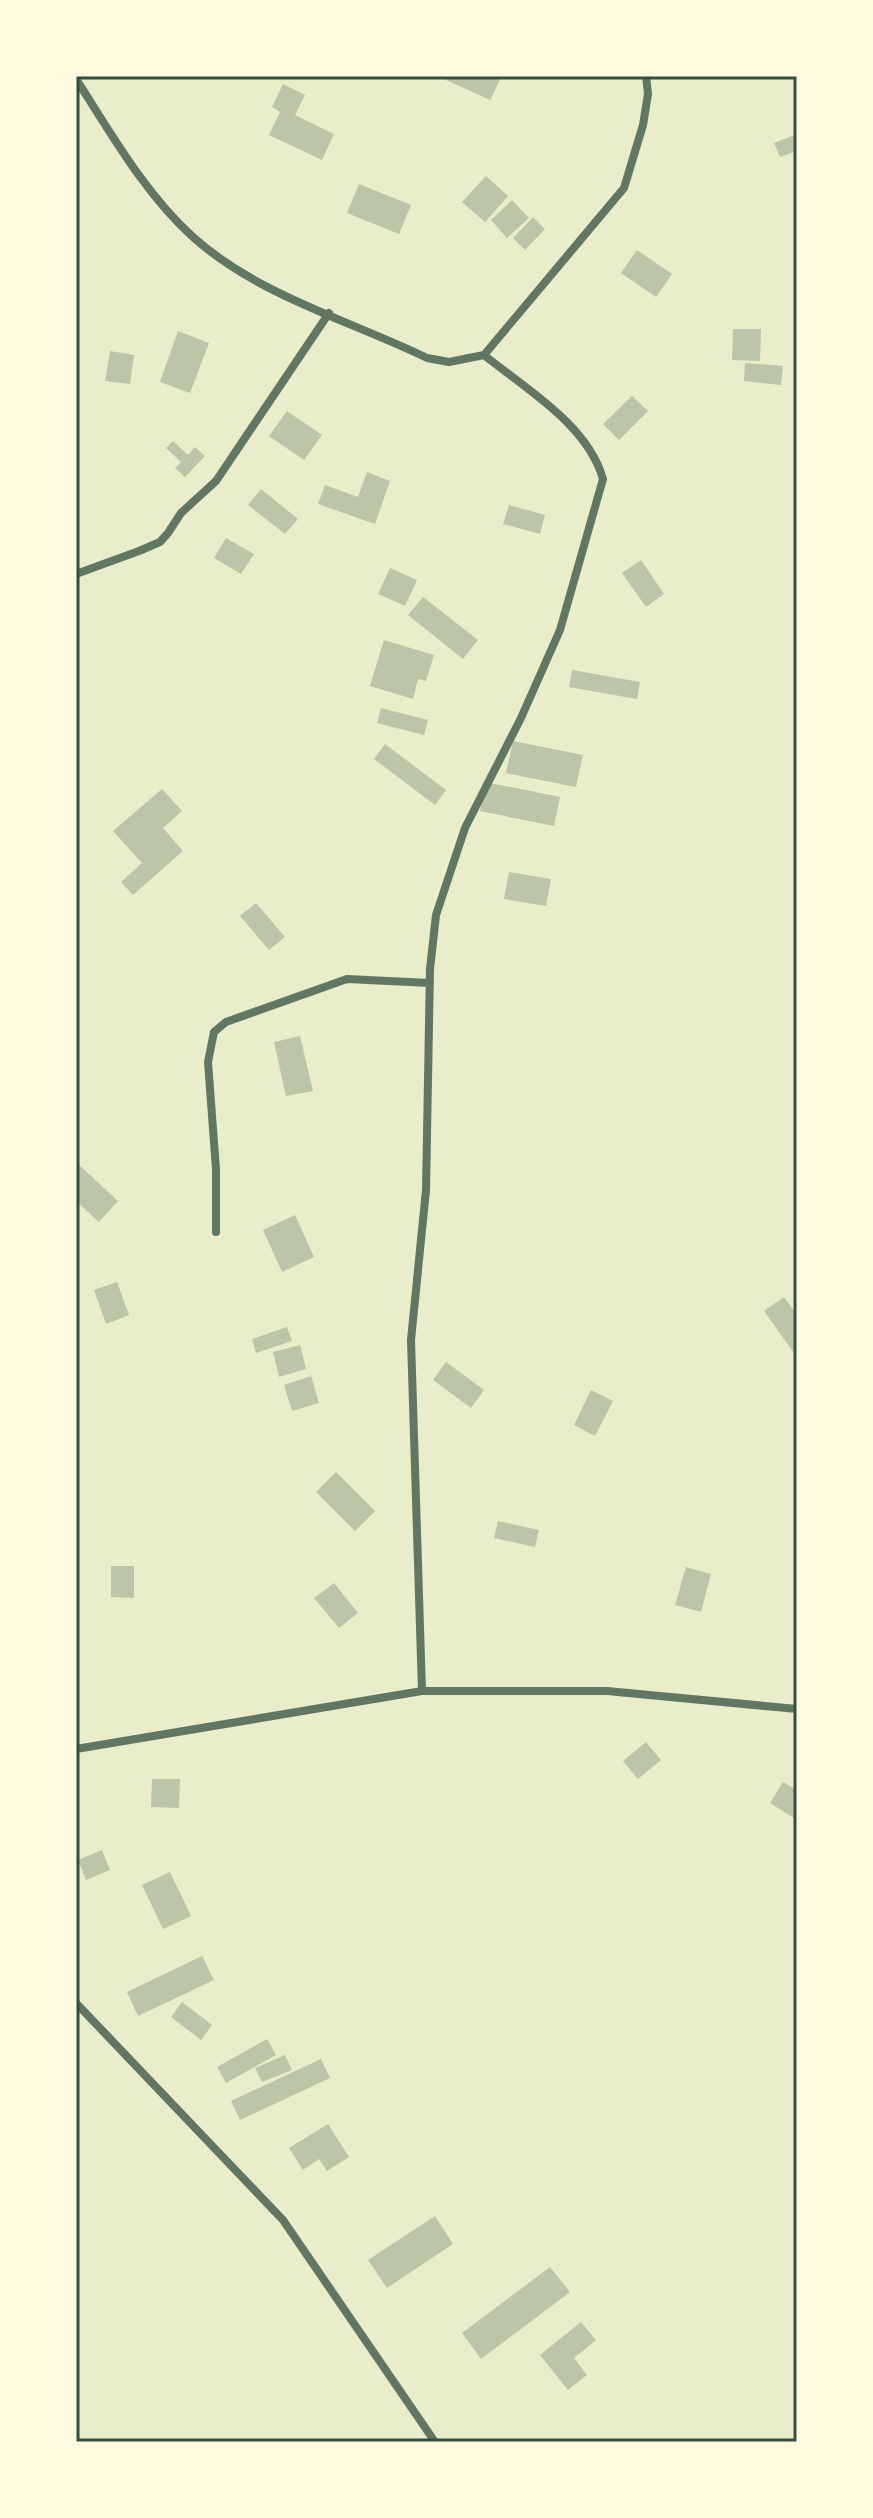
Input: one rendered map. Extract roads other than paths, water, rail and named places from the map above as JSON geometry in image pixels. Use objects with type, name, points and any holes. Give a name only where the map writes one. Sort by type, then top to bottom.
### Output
[{"type":"street","points":[[76,79],[157,196],[196,240],[258,281],[427,358],[449,362],[484,355],[624,188],[643,125],[648,94],[646,76]]},
{"type":"street","points":[[76,574],[160,542],[181,513],[216,481],[329,313]]},
{"type":"street","points":[[422,1691],[411,1340],[426,1190],[430,983],[442,890],[465,828],[521,718],[560,630],[603,479],[597,458],[581,437],[484,355]]},
{"type":"street","points":[[216,1232],[216,1169],[208,1062],[214,1032],[226,1022],[347,979],[430,983]]},
{"type":"street","points":[[76,1749],[422,1691],[607,1691],[797,1709]]},
{"type":"street","points":[[76,2003],[283,2220],[435,2442]]}]
